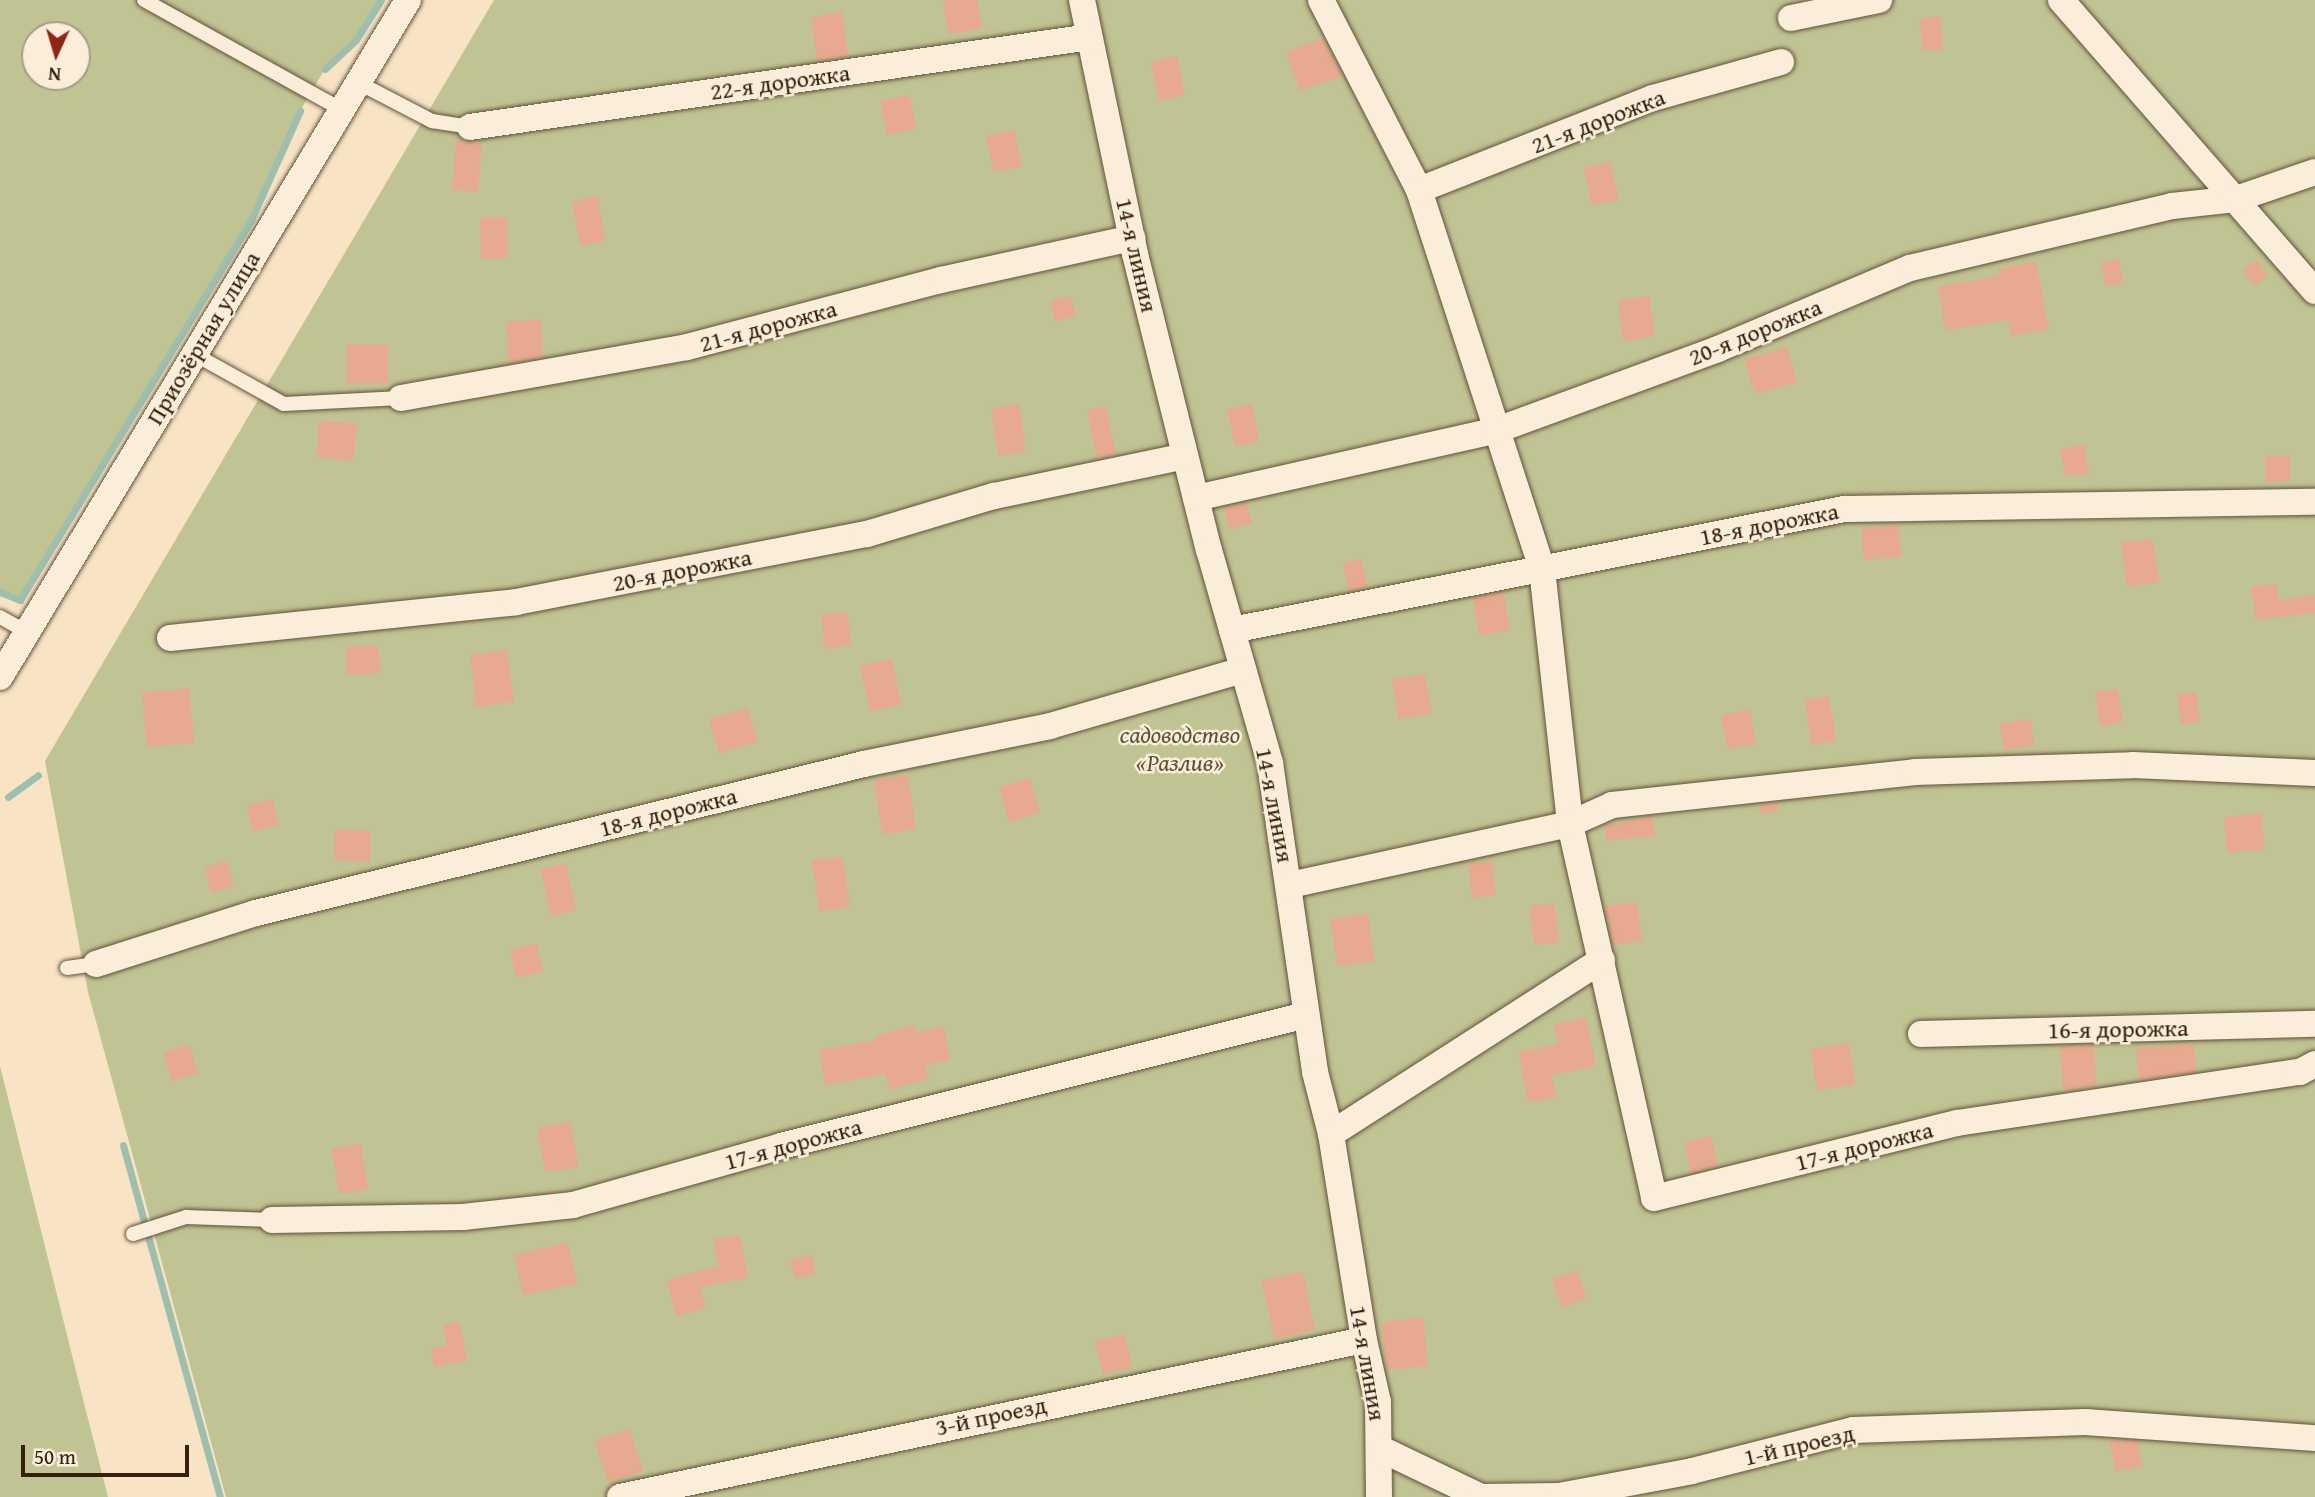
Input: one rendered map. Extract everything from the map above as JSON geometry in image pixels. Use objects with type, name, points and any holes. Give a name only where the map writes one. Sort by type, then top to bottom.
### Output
[{"type":"street","name":"Приозёрная улица","points":[[0,677],[408,0]]},
{"type":"street","name":"14-я линия","points":[[1082,0],[1132,238],[1185,456],[1270,763],[1290,885],[1306,1015],[1331,1134],[1364,1340],[1378,1402],[1381,1449],[1379,1497]]},
{"type":"street","name":"17-я дорожка","points":[[1321,0],[1419,190],[1542,569],[1570,824],[1654,1198],[1957,1123],[2300,1072],[2315,1064]]},
{"type":"street","points":[[1791,18],[1879,0]]},
{"type":"street","points":[[2061,0],[2315,290]]},
{"type":"street","name":"22-я дорожка","points":[[470,127],[1090,37]]},
{"type":"street","name":"21-я дорожка","points":[[1419,190],[1653,98],[1781,62]]},
{"type":"street","name":"20-я дорожка","points":[[1196,498],[1497,430],[1718,349],[1910,268],[2172,206],[2236,199],[2315,172]]},
{"type":"street","name":"21-я дорожка","points":[[401,398],[687,347],[940,279],[1132,238]]},
{"type":"street","name":"20-я дорожка","points":[[170,638],[516,602],[867,534],[994,496],[1185,456]]},
{"type":"street","name":"18-я дорожка","points":[[1232,631],[1844,509],[2315,502]]},
{"type":"street","name":"18-я дорожка","points":[[96,964],[256,913],[864,764],[1050,726],[1243,670]]},
{"type":"street","points":[[1290,885],[1570,824],[1612,805],[1915,772],[2133,765],[2315,772]]},
{"type":"street","points":[[1331,1134],[1602,960]]},
{"type":"street","name":"17-я дорожка","points":[[272,1220],[463,1217],[573,1205],[781,1146],[1306,1015]]},
{"type":"street","name":"16-я дорожка","points":[[1921,1034],[2315,1024]]},
{"type":"street","name":"3-й проезд","points":[[620,1497],[1364,1340]]},
{"type":"street","name":"1-й проезд","points":[[1381,1449],[1481,1497],[1546,1496],[1692,1471],[1853,1430],[2085,1422],[2315,1438]]},
{"type":"lane","points":[[144,0],[341,109]]},
{"type":"lane","points":[[357,82],[432,121],[470,127]]},
{"type":"lane","points":[[194,354],[284,404],[401,398]]},
{"type":"lane","points":[[0,617],[27,632]]},
{"type":"lane","points":[[67,968],[96,964]]},
{"type":"lane","points":[[143,1231],[186,1217],[272,1220]]},
{"type":"green space","points":[[0,0],[381,0],[356,40],[325,69],[300,111],[251,220],[20,600],[0,592]]},
{"type":"green space","name":"садоводство «Разлив»","points":[[494,0],[2315,0],[2315,1497],[226,1497],[88,992],[45,761]]},
{"type":"green space","points":[[0,1066],[84,1403],[108,1497],[0,1497]]},
{"type":"building","points":[[943,0],[977,0],[982,29],[948,34]]},
{"type":"building","points":[[842,12],[848,56],[817,61],[811,17]]},
{"type":"building","points":[[1940,16],[1943,49],[1923,51],[1919,19]]},
{"type":"building","points":[[1323,38],[1342,76],[1300,91],[1286,52]]},
{"type":"building","points":[[1177,56],[1185,95],[1159,101],[1151,62]]},
{"type":"building","points":[[910,95],[916,129],[887,135],[880,101]]},
{"type":"building","points":[[1014,130],[1022,166],[994,172],[986,136]]},
{"type":"building","points":[[456,141],[482,143],[478,192],[452,190]]},
{"type":"building","points":[[1610,162],[1619,200],[1592,205],[1584,168]]},
{"type":"building","points":[[598,196],[605,241],[580,246],[572,201]]},
{"type":"building","points":[[507,217],[508,258],[481,259],[480,218]]},
{"type":"building","points":[[2119,259],[2123,283],[2106,286],[2102,262]]},
{"type":"building","points":[[2257,260],[2268,276],[2254,286],[2243,270]]},
{"type":"building","points":[[2036,261],[2049,329],[2011,336],[2008,320],[1945,330],[1938,286],[1999,276],[1998,269]]},
{"type":"building","points":[[1070,296],[1076,316],[1055,322],[1050,301]]},
{"type":"building","points":[[1649,296],[1655,336],[1623,341],[1618,300]]},
{"type":"building","points":[[541,319],[543,357],[509,363],[506,322]]},
{"type":"building","points":[[347,344],[388,344],[388,383],[346,383]]},
{"type":"building","points":[[1787,347],[1797,382],[1755,394],[1744,359]]},
{"type":"building","points":[[1019,404],[1026,452],[998,456],[991,408]]},
{"type":"building","points":[[1252,404],[1259,441],[1235,446],[1227,409]]},
{"type":"building","points":[[1106,407],[1116,454],[1097,458],[1087,410]]},
{"type":"building","points":[[319,420],[357,424],[353,461],[316,457]]},
{"type":"building","points":[[2084,445],[2089,473],[2066,477],[2060,449]]},
{"type":"building","points":[[2265,455],[2290,456],[2290,482],[2265,482]]},
{"type":"building","points":[[1247,503],[1252,524],[1229,529],[1224,508]]},
{"type":"building","points":[[1899,525],[1901,557],[1864,560],[1861,528]]},
{"type":"building","points":[[2153,539],[2159,582],[2127,587],[2121,543]]},
{"type":"building","points":[[1361,559],[1368,587],[1349,591],[1343,563]]},
{"type":"building","points":[[2277,584],[2279,600],[2315,595],[2315,613],[2256,620],[2251,587]]},
{"type":"building","points":[[1503,592],[1510,630],[1479,635],[1473,598]]},
{"type":"building","points":[[847,612],[851,645],[825,649],[821,615]]},
{"type":"building","points":[[378,645],[381,673],[347,675],[345,647]]},
{"type":"building","points":[[507,650],[514,702],[476,707],[470,655]]},
{"type":"building","points":[[892,659],[901,705],[870,711],[860,666]]},
{"type":"building","points":[[1425,674],[1432,714],[1398,719],[1392,679]]},
{"type":"building","points":[[189,688],[194,743],[147,747],[142,693]]},
{"type":"building","points":[[2118,689],[2123,722],[2100,726],[2095,692]]},
{"type":"building","points":[[2196,692],[2200,722],[2181,724],[2177,694]]},
{"type":"building","points":[[1829,696],[1836,741],[1811,745],[1805,700]]},
{"type":"building","points":[[748,708],[758,742],[719,753],[709,719]]},
{"type":"building","points":[[1750,710],[1756,744],[1727,749],[1721,715]]},
{"type":"building","points":[[2031,719],[2034,746],[2003,750],[2000,723]]},
{"type":"building","points":[[908,775],[916,829],[882,834],[874,780]]},
{"type":"building","points":[[1030,778],[1040,813],[1009,822],[999,787]]},
{"type":"building","points":[[273,799],[278,826],[252,831],[247,805]]},
{"type":"building","points":[[1777,803],[1778,812],[1761,814],[1760,805]]},
{"type":"building","points":[[2261,813],[2265,849],[2227,853],[2224,817]]},
{"type":"building","points":[[1653,816],[1655,836],[1606,841],[1605,826]]},
{"type":"building","points":[[335,829],[371,831],[370,862],[334,860]]},
{"type":"building","points":[[843,857],[850,907],[819,911],[812,860]]},
{"type":"building","points":[[227,861],[234,887],[211,893],[205,867]]},
{"type":"building","points":[[1492,861],[1496,895],[1472,898],[1468,863]]},
{"type":"building","points":[[566,863],[576,910],[551,916],[540,869]]},
{"type":"building","points":[[1637,902],[1642,941],[1613,945],[1605,906]]},
{"type":"building","points":[[1554,903],[1559,942],[1534,945],[1529,906]]},
{"type":"building","points":[[1368,914],[1375,961],[1337,966],[1330,919]]},
{"type":"building","points":[[537,944],[543,972],[516,977],[510,950]]},
{"type":"building","points":[[1586,1018],[1596,1066],[1552,1075],[1556,1097],[1528,1103],[1518,1052],[1558,1044],[1554,1024]]},
{"type":"building","points":[[914,1025],[916,1032],[944,1027],[950,1060],[925,1065],[929,1078],[890,1090],[885,1074],[825,1085],[819,1050],[876,1040],[875,1036]]},
{"type":"building","points":[[1849,1043],[1855,1085],[1817,1090],[1811,1049]]},
{"type":"building","points":[[2194,1044],[2196,1072],[2138,1080],[2136,1048]]},
{"type":"building","points":[[189,1045],[198,1073],[172,1081],[163,1053]]},
{"type":"building","points":[[2094,1045],[2096,1086],[2063,1091],[2060,1046]]},
{"type":"building","points":[[571,1122],[578,1167],[545,1172],[537,1128]]},
{"type":"building","points":[[1711,1136],[1718,1166],[1691,1173],[1684,1143]]},
{"type":"building","points":[[361,1144],[368,1189],[339,1194],[332,1149]]},
{"type":"building","points":[[740,1235],[748,1278],[700,1287],[706,1308],[676,1316],[667,1280],[718,1266],[713,1239]]},
{"type":"building","points":[[568,1243],[577,1284],[523,1295],[514,1254]]},
{"type":"building","points":[[812,1254],[816,1274],[795,1279],[790,1259]]},
{"type":"building","points":[[1577,1271],[1587,1298],[1562,1307],[1552,1279]]},
{"type":"building","points":[[1303,1272],[1315,1330],[1274,1339],[1262,1280]]},
{"type":"building","points":[[1423,1317],[1428,1366],[1387,1370],[1381,1322]]},
{"type":"building","points":[[460,1322],[467,1361],[434,1367],[431,1349],[447,1346],[443,1325]]},
{"type":"building","points":[[1125,1334],[1132,1368],[1103,1374],[1095,1341]]},
{"type":"building","points":[[629,1429],[643,1471],[608,1482],[594,1440]]},
{"type":"building","points":[[2110,1440],[2138,1441],[2142,1467],[2115,1471]]},
{"type":"waterway","points":[[325,69],[356,40],[381,0]]},
{"type":"waterway","points":[[0,592],[20,600],[251,220],[300,111]]},
{"type":"waterway","points":[[8,797],[38,775]]},
{"type":"waterway","points":[[123,1145],[220,1497]]}]
